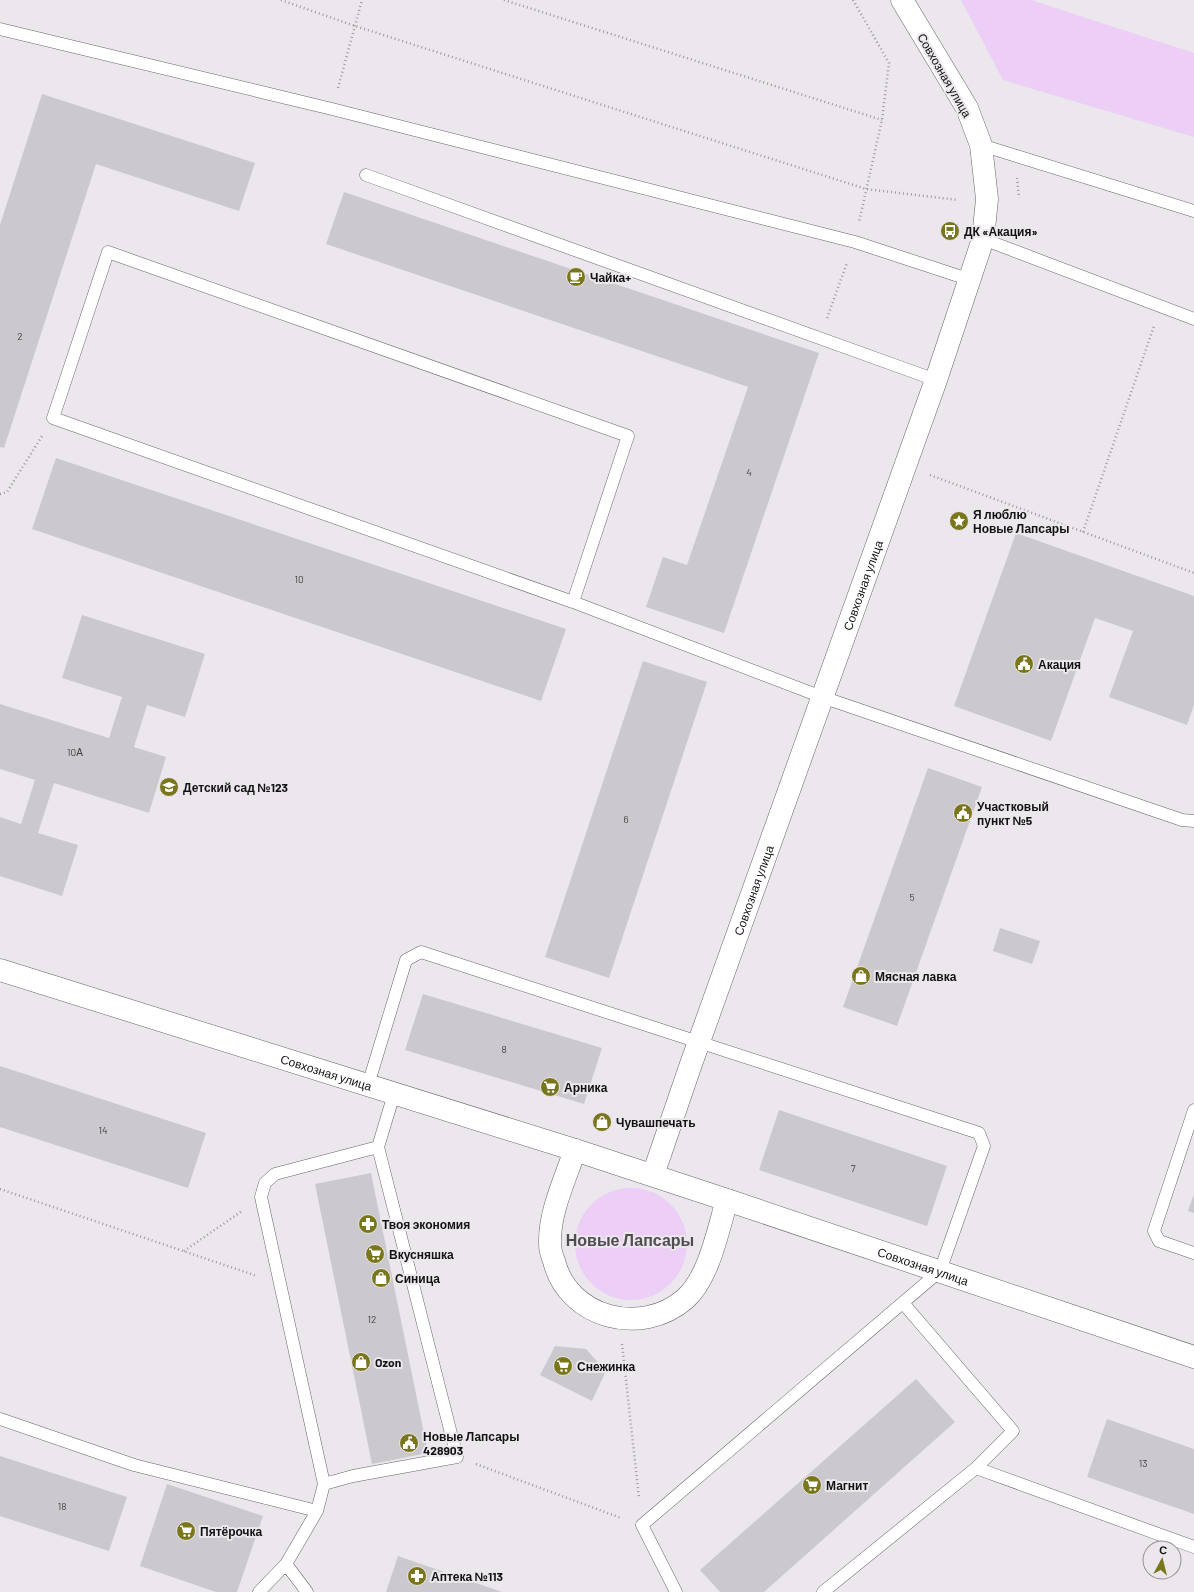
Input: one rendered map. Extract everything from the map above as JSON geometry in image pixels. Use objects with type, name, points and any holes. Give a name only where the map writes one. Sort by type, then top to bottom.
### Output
[{"type":"street","name":"Совхозная улица","points":[[653,1175],[699,1042],[936,380],[971,280],[983,238],[987,199],[980,145],[967,108],[902,0]]},
{"type":"street","name":"Совхозная улица","points":[[0,970],[653,1175],[1194,1357]]},
{"type":"street","points":[[575,1150],[554,1213],[550,1244],[557,1274],[573,1297],[602,1315],[630,1321],[660,1315],[685,1299],[700,1280],[709,1259],[727,1200]]},
{"type":"lane","points":[[0,29],[332,109],[855,242],[971,280]]},
{"type":"lane","points":[[980,145],[1194,211]]},
{"type":"lane","points":[[366,175],[820,340],[936,380]]},
{"type":"lane","points":[[983,238],[1194,319]]},
{"type":"lane","points":[[573,602],[628,436],[108,252],[53,418],[573,602],[822,697],[1182,820],[1194,821]]},
{"type":"lane","points":[[368,1085],[406,960],[421,952],[979,1133],[984,1146],[940,1271],[642,1525],[676,1592]]},
{"type":"lane","points":[[324,1484],[353,1476],[457,1457],[378,1147],[394,1094]]},
{"type":"lane","points":[[1194,1110],[1154,1231],[1159,1241],[1194,1253]]},
{"type":"lane","points":[[259,1592],[286,1564],[317,1511],[324,1484],[261,1197],[265,1183],[275,1174],[378,1147]]},
{"type":"lane","points":[[823,1592],[976,1468],[1013,1431],[903,1303]]},
{"type":"lane","points":[[0,1419],[134,1465],[317,1511]]},
{"type":"lane","points":[[976,1468],[1194,1547]]},
{"type":"lane","points":[[286,1564],[307,1592]]},
{"type":"path","points":[[281,0],[356,26],[866,189],[958,200]]},
{"type":"path","points":[[332,109],[362,0]]},
{"type":"path","points":[[504,0],[882,120]]},
{"type":"path","points":[[820,340],[855,242],[882,120],[889,63],[853,0]]},
{"type":"path","points":[[1082,532],[1160,307]]},
{"type":"path","points":[[0,494],[7,492],[53,418]]},
{"type":"path","points":[[905,466],[1194,573]]},
{"type":"path","points":[[0,1189],[281,1285]]},
{"type":"path","points":[[183,1251],[261,1197]]},
{"type":"path","points":[[457,1457],[642,1525],[619,1318]]},
{"type":"shaded area","points":[[961,0],[1031,0],[1194,53],[1194,137],[1003,80]]},
{"type":"shaded area","points":[[631,1188],[642,1189],[652,1193],[662,1198],[670,1205],[677,1213],[682,1223],[686,1233],[686,1255],[682,1265],[677,1275],[670,1283],[662,1290],[652,1295],[642,1299],[631,1300],[620,1299],[610,1295],[600,1290],[592,1283],[585,1275],[580,1265],[576,1255],[575,1244],[576,1233],[580,1223],[585,1213],[592,1205],[600,1198],[610,1193],[620,1189]]},
{"type":"building","points":[[42,94],[255,163],[239,211],[96,164],[4,448],[0,447],[0,225]]},
{"type":"building","points":[[344,192],[819,353],[724,633],[646,607],[663,557],[687,565],[748,387],[326,244]]},
{"type":"building","points":[[56,458],[566,629],[541,701],[32,529]]},
{"type":"building","name":"Акация","points":[[1016,533],[1194,596],[1194,705],[1187,725],[1109,697],[1133,631],[1095,618],[1051,741],[954,706]]},
{"type":"building","points":[[82,615],[205,654],[185,717],[147,705],[134,747],[166,757],[149,813],[54,783],[38,833],[78,845],[62,896],[0,876],[0,817],[21,824],[35,780],[0,769],[0,704],[109,738],[122,697],[62,678]]},
{"type":"building","points":[[643,661],[707,682],[609,978],[545,957]]},
{"type":"building","points":[[928,768],[982,787],[897,1026],[843,1007]]},
{"type":"building","points":[[1000,928],[1040,941],[1032,964],[993,951]]},
{"type":"building","points":[[423,994],[602,1048],[584,1104],[405,1050]]},
{"type":"building","points":[[0,1066],[206,1133],[188,1188],[0,1127]]},
{"type":"building","points":[[779,1110],[947,1166],[927,1226],[759,1170]]},
{"type":"building","points":[[371,1173],[428,1453],[372,1464],[315,1184]]},
{"type":"building","points":[[1194,1194],[1194,1213],[1188,1211]]},
{"type":"building","points":[[555,1346],[586,1349],[606,1371],[592,1401],[540,1375]]},
{"type":"building","points":[[916,1379],[955,1422],[764,1592],[720,1592],[700,1570]]},
{"type":"building","points":[[1107,1419],[1194,1449],[1194,1514],[1087,1477]]},
{"type":"building","points":[[0,1456],[127,1497],[109,1551],[0,1516]]},
{"type":"building","points":[[167,1484],[263,1516],[237,1592],[216,1592],[140,1566]]},
{"type":"building","points":[[398,1556],[502,1592],[386,1592]]},
{"type":"place","name":"ДК «Акация»","points":[[950,231]]},
{"type":"place","name":"Чайка+","points":[[576,277]]},
{"type":"place","name":"Я люблю Новые Лапсары","points":[[959,521]]},
{"type":"place","name":"Акация","points":[[1024,664]]},
{"type":"place","name":"Детский сад №123","points":[[169,787]]},
{"type":"place","name":"Участковый пункт №5","points":[[963,813]]},
{"type":"place","name":"Мясная лавка","points":[[861,976]]},
{"type":"place","name":"Арника","points":[[550,1087]]},
{"type":"place","name":"Чувашпечать","points":[[602,1122]]},
{"type":"place","name":"Твоя экономия","points":[[368,1224]]},
{"type":"place","name":"Вкусняшка","points":[[375,1254]]},
{"type":"place","name":"Синица","points":[[381,1278]]},
{"type":"place","name":"Ozon","points":[[361,1362]]},
{"type":"place","name":"Снежинка","points":[[563,1366]]},
{"type":"place","name":"Новые Лапсары 428903","points":[[409,1443]]},
{"type":"place","name":"Магнит","points":[[812,1485]]},
{"type":"place","name":"Пятёрочка","points":[[186,1531]]},
{"type":"place","name":"Аптека №113","points":[[417,1576]]},
{"type":"district","name":"Новые Лапсары","points":[[630,1239]]}]
